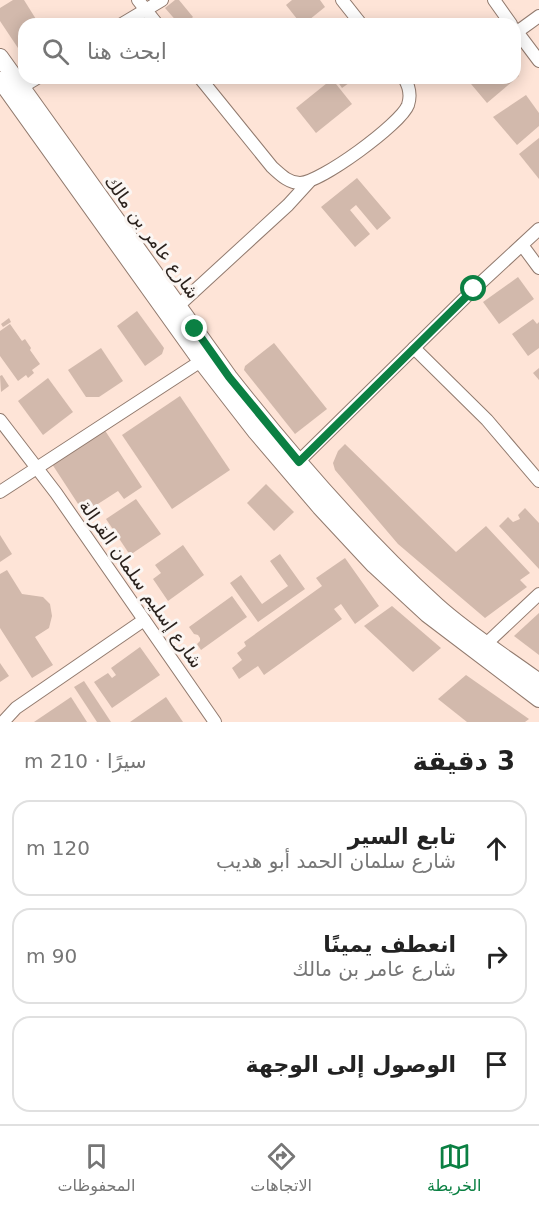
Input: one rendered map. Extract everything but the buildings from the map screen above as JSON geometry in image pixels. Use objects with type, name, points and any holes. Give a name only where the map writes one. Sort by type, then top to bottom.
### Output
[{"type":"street","points":[[128,18],[142,5],[162,0]]},
{"type":"street","points":[[342,0],[357,18]]},
{"type":"street","points":[[494,0],[507,18]]},
{"type":"street","points":[[142,5],[152,18]]},
{"type":"street","points":[[521,25],[539,16]]},
{"type":"street","points":[[521,37],[539,61]]},
{"type":"street","name":"شارع عامر بن مالك","points":[[0,57],[18,73]]},
{"type":"street","name":"شارع عامر بن مالك","points":[[0,80],[201,361],[294,466],[374,564],[410,599],[539,699]]},
{"type":"street","name":"شارع عامر بن مالك","points":[[30,84],[178,306],[294,466],[438,607],[539,682]]},
{"type":"street","points":[[205,84],[272,166],[285,178],[297,183],[309,182]]},
{"type":"street","points":[[178,306],[288,205],[309,182],[357,152],[402,115],[408,104],[407,84]]},
{"type":"street","points":[[294,466],[481,282],[539,229]]},
{"type":"street","points":[[522,245],[539,268]]},
{"type":"street","points":[[414,348],[488,420],[539,481]]},
{"type":"street","points":[[0,492],[201,361]]},
{"type":"street","name":"شارع إسليم سلمان القرالة","points":[[0,420],[37,468],[215,722]]},
{"type":"street","points":[[487,643],[539,594]]},
{"type":"street","points":[[3,722],[16,708],[144,620]]},
{"type":"route","points":[[195,329],[229,377],[299,462],[474,289]]}]
